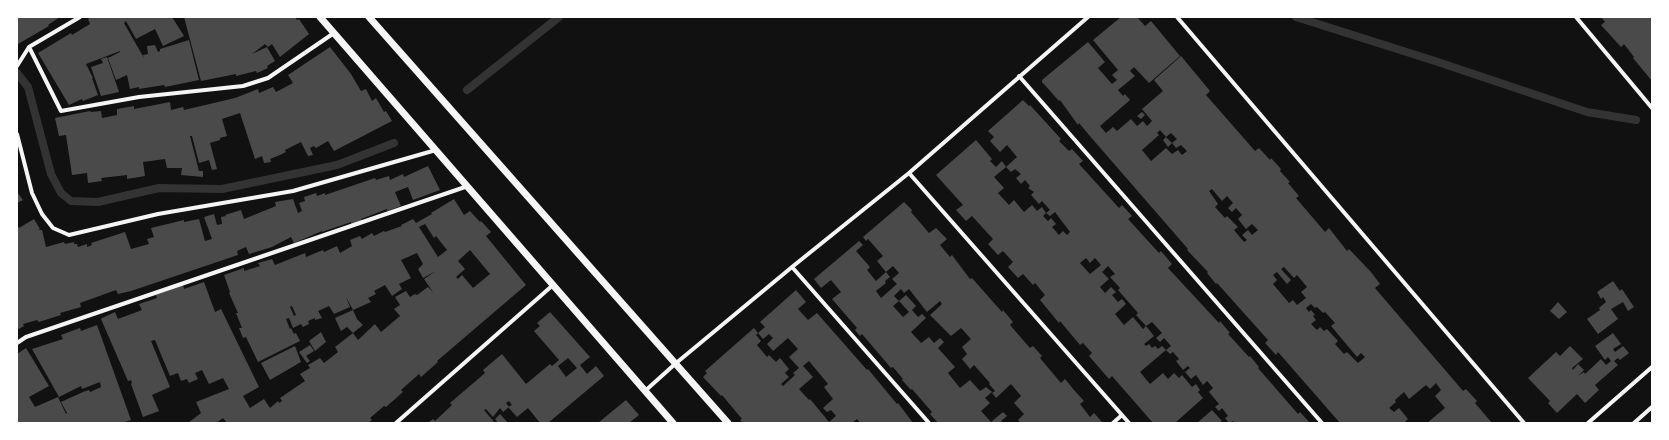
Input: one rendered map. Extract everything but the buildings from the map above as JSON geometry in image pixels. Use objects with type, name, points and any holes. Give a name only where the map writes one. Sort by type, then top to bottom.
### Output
[{"type":"street","points":[[17,66],[29,47],[80,17]]},
{"type":"street","points":[[320,17],[673,423]]},
{"type":"street","points":[[369,17],[728,423]]},
{"type":"street","points":[[645,391],[675,364],[792,267],[909,173],[1088,17]]},
{"type":"street","points":[[1177,17],[1524,423]]},
{"type":"street","points":[[1576,17],[1652,108]]},
{"type":"street","points":[[29,47],[61,111],[139,97],[243,86],[268,78],[334,33]]},
{"type":"street","points":[[1019,76],[1322,423]]},
{"type":"street","points":[[17,134],[32,193],[42,214],[53,228],[69,235],[158,214],[293,191],[436,150]]},
{"type":"street","points":[[909,173],[1129,423]]},
{"type":"street","points":[[17,342],[26,337],[468,186]]},
{"type":"street","points":[[792,267],[930,423]]},
{"type":"street","points":[[396,423],[553,285]]},
{"type":"street","points":[[1588,423],[1652,367]]},
{"type":"street","points":[[1634,423],[1652,407]]},
{"type":"street","points":[[1113,423],[1122,415]]},
{"type":"waterway","points":[[467,90],[559,17]]},
{"type":"waterway","points":[[1296,17],[1435,61],[1587,112],[1636,120]]},
{"type":"waterway","points":[[17,73],[28,87],[51,174],[61,193],[71,201],[98,202],[159,188],[222,189],[337,165],[394,143]]}]
